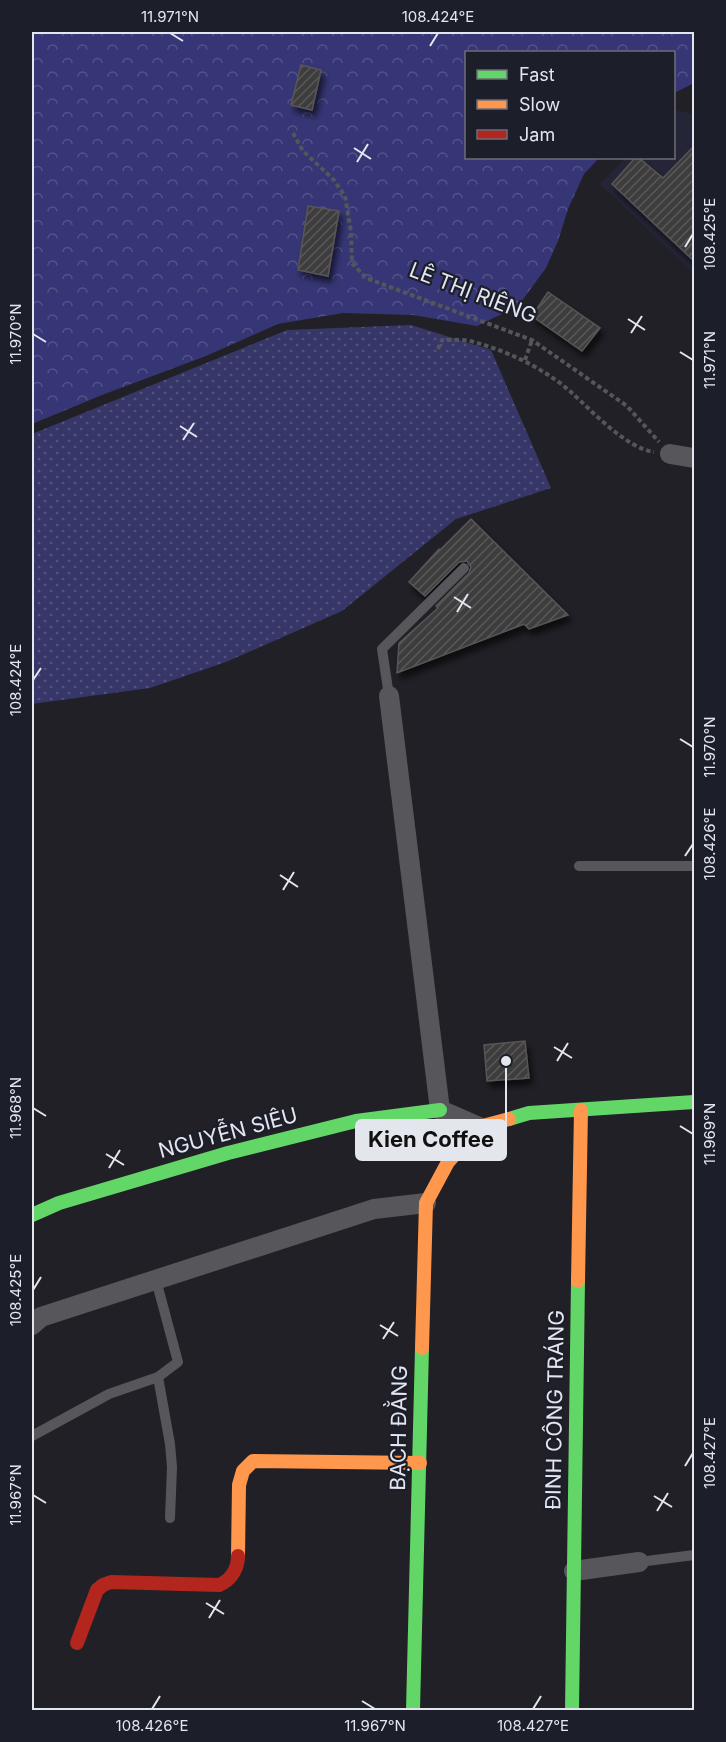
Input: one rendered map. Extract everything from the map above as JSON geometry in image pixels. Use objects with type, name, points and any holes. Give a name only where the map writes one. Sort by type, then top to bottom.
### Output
[{"type":"street","points":[[670,454],[694,458]]},
{"type":"street","points":[[389,696],[440,1110],[478,1127],[529,1113],[694,1102]]},
{"type":"street","name":"NGUYỄN SIÊU","points":[[32,1215],[59,1203],[228,1153],[356,1121],[440,1110]]},
{"type":"street","name":"ĐINH CÔNG TRÁNG","points":[[572,1710],[581,1110]]},
{"type":"street","name":"BẠCH ĐẰNG","points":[[413,1710],[426,1203],[448,1162],[478,1127]]},
{"type":"street","points":[[32,1325],[41,1317],[374,1209],[426,1203]]},
{"type":"street","points":[[77,1643],[97,1590],[103,1585],[111,1582],[219,1585],[228,1581],[238,1564],[241,1474],[245,1467],[253,1461],[420,1463]]},
{"type":"street","points":[[574,1571],[639,1562]]},
{"type":"lane","points":[[389,696],[382,649],[464,568]]},
{"type":"lane","points":[[579,866],[694,866]]},
{"type":"lane","points":[[32,1436],[108,1394],[158,1377],[178,1362],[156,1280]]},
{"type":"lane","points":[[158,1377],[172,1467],[170,1518]]},
{"type":"lane","points":[[639,1562],[694,1555]]},
{"type":"path","name":"LÊ THỊ RIÊNG","points":[[293,133],[303,151],[333,179],[345,196],[351,232],[352,263],[366,278],[532,340],[627,406],[670,454]]},
{"type":"path","points":[[438,349],[442,340],[472,341],[525,360],[570,392],[602,421],[643,450],[670,454]]},
{"type":"path","points":[[525,360],[532,340]]},
{"type":"shaded area","points":[[675,110],[694,114],[694,273],[600,184],[624,159],[675,159]]},
{"type":"shaded area","points":[[411,325],[491,350],[551,488],[456,519],[342,611],[226,662],[150,688],[32,704],[32,434],[287,330]]},
{"type":"green space","points":[[32,32],[694,32],[694,83],[675,92],[675,51],[465,51],[465,159],[598,159],[584,174],[546,268],[518,306],[477,326],[413,315],[343,313],[278,324],[206,356],[32,424]]},
{"type":"building","points":[[301,65],[321,70],[312,110],[291,105]]},
{"type":"building","points":[[694,146],[694,261],[612,184],[634,159],[640,159],[663,178]]},
{"type":"building","points":[[308,206],[339,211],[328,276],[298,270]]},
{"type":"building","points":[[548,292],[600,328],[582,351],[532,316]]},
{"type":"building","points":[[471,519],[568,615],[529,629],[524,624],[397,673],[399,643],[438,608],[436,606],[469,573],[471,567],[467,561],[459,562],[425,596],[409,582]]},
{"type":"building","points":[[525,1041],[529,1078],[487,1081],[484,1045]]},
{"type":"traffic: fast","points":[[509,1119],[529,1113],[694,1102]]},
{"type":"traffic: fast","points":[[32,1215],[59,1203],[228,1153],[356,1121],[440,1110]]},
{"type":"traffic: fast","points":[[572,1710],[578,1281]]},
{"type":"traffic: fast","points":[[413,1710],[422,1348]]},
{"type":"traffic: slow","points":[[578,1281],[581,1110]]},
{"type":"traffic: slow","points":[[422,1348],[426,1203],[448,1162],[479,1127],[509,1119]]},
{"type":"traffic: slow","points":[[238,1556],[239,1485],[243,1471],[253,1461],[420,1463]]},
{"type":"traffic: jam","points":[[77,1643],[97,1590],[103,1585],[111,1582],[219,1585],[233,1574],[238,1556]]},
{"type":"place","name":"Kien Coffee","points":[[506,1061]]}]
